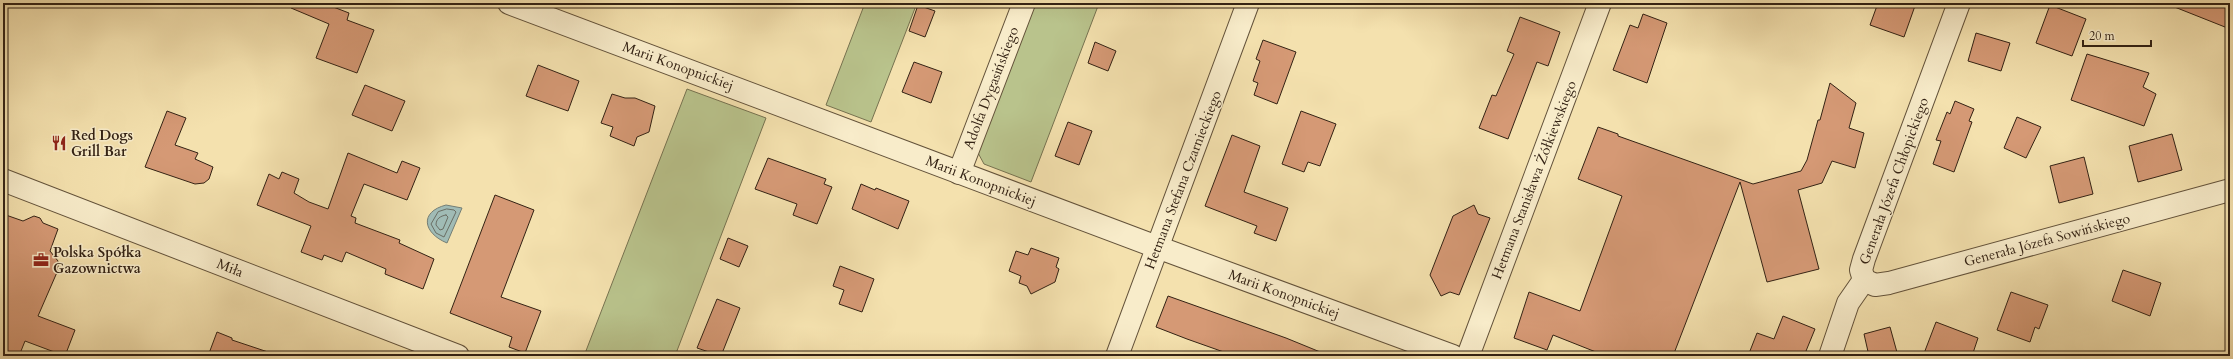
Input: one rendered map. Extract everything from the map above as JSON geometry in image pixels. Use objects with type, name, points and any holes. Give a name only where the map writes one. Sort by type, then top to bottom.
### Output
[{"type":"street","name":"Marii Konopnickiej","points":[[509,3],[545,9],[959,173],[1453,356]]},
{"type":"street","name":"Adolfa Dygasińskiego","points":[[959,173],[1024,3]]},
{"type":"street","name":"Hetmana Stefana Czarnieckiego","points":[[1117,356],[1248,3]]},
{"type":"street","name":"Hetmana Stanisława Żółkiewskiego","points":[[1468,356],[1600,3]]},
{"type":"street","name":"Generała Józefa Chłopickiego","points":[[1830,356],[1848,303],[1864,280],[1861,270],[1864,258],[1959,3]]},
{"type":"street","name":"Miła","points":[[3,180],[458,356]]},
{"type":"street","name":"Generała Józefa Sowińskiego","points":[[1864,280],[1875,285],[1889,283],[2230,190]]},
{"type":"green space","points":[[865,3],[917,3],[871,122],[826,105]]},
{"type":"green space","points":[[1035,3],[1090,3],[1098,6],[1031,182],[984,164],[977,151]]},
{"type":"green space","points":[[687,89],[766,118],[675,356],[584,356]]},
{"type":"water","points":[[446,205],[462,208],[447,243],[433,234],[427,223],[431,212]]},
{"type":"building","points":[[293,3],[323,3],[349,13],[347,20],[374,30],[357,73],[316,58],[329,24],[291,8]]},
{"type":"building","points":[[1878,3],[1916,3],[1904,37],[1870,25]]},
{"type":"building","points":[[2230,3],[2230,29],[2167,4]]},
{"type":"building","points":[[918,5],[935,11],[925,37],[909,31]]},
{"type":"building","points":[[2050,5],[2086,19],[2072,56],[2036,43]]},
{"type":"building","points":[[1643,14],[1667,23],[1647,83],[1613,70],[1630,25],[1638,28]]},
{"type":"building","points":[[1520,17],[1560,32],[1548,66],[1537,62],[1508,139],[1479,128],[1492,95],[1496,96],[1514,54],[1507,51]]},
{"type":"building","points":[[1976,33],[2010,43],[2001,71],[1968,61]]},
{"type":"building","points":[[1263,40],[1296,52],[1277,104],[1254,95],[1258,83],[1253,81],[1260,61],[1256,59]]},
{"type":"building","points":[[1095,42],[1116,51],[1108,71],[1088,63]]},
{"type":"building","points":[[2087,54],[2149,73],[2143,87],[2156,94],[2144,126],[2071,100]]},
{"type":"building","points":[[914,62],[942,72],[931,103],[902,92]]},
{"type":"building","points":[[538,65],[579,81],[568,111],[526,96]]},
{"type":"building","points":[[1830,83],[1856,103],[1849,128],[1864,133],[1855,168],[1832,161],[1822,183],[1798,190],[1819,269],[1767,282],[1740,182],[1673,356],[1606,356],[1553,335],[1547,350],[1514,338],[1529,292],[1580,311],[1622,196],[1578,179],[1598,127],[1618,134],[1618,136],[1753,184],[1801,171],[1807,160]]},
{"type":"building","points":[[365,85],[405,101],[392,131],[352,115]]},
{"type":"building","points":[[612,94],[625,98],[635,98],[655,106],[649,132],[637,137],[634,146],[610,136],[613,127],[601,123]]},
{"type":"building","points":[[1955,101],[1974,109],[1969,121],[1972,122],[1954,172],[1933,164],[1941,141],[1936,140],[1947,112],[1950,114]]},
{"type":"building","points":[[167,111],[186,118],[175,145],[198,153],[195,159],[213,167],[209,179],[204,183],[195,184],[145,167]]},
{"type":"building","points":[[1301,111],[1336,124],[1320,166],[1308,162],[1304,172],[1282,164]]},
{"type":"building","points":[[2017,117],[2041,127],[2026,158],[2004,148]]},
{"type":"building","points":[[1068,122],[1092,131],[1079,165],[1055,156]]},
{"type":"building","points":[[2172,134],[2182,170],[2138,182],[2129,146]]},
{"type":"building","points":[[1232,135],[1260,146],[1244,192],[1288,208],[1276,241],[1254,233],[1257,226],[1205,206]]},
{"type":"building","points":[[348,153],[397,173],[402,161],[420,168],[407,200],[364,184],[351,216],[356,218],[355,223],[400,240],[399,243],[434,259],[423,289],[385,274],[386,269],[346,252],[342,262],[324,255],[322,260],[301,252],[311,226],[257,205],[269,174],[279,179],[282,172],[299,179],[294,193],[309,202],[328,209]]},
{"type":"building","points":[[2084,157],[2093,194],[2059,203],[2050,166]]},
{"type":"building","points":[[768,158],[826,179],[824,184],[832,187],[817,224],[793,215],[797,204],[755,189]]},
{"type":"building","points":[[861,184],[875,190],[876,188],[909,201],[898,229],[852,209]]},
{"type":"building","points":[[495,195],[534,210],[501,297],[541,311],[525,353],[509,347],[512,337],[450,313]]},
{"type":"building","points":[[1474,205],[1478,214],[1490,218],[1459,295],[1450,292],[1441,296],[1430,275],[1453,216]]},
{"type":"building","points":[[3,214],[23,221],[34,216],[40,218],[43,223],[58,229],[50,251],[58,261],[58,270],[38,316],[75,330],[65,356],[25,341],[19,356],[3,356]]},
{"type":"building","points":[[728,238],[748,246],[739,267],[720,259]]},
{"type":"building","points":[[1031,248],[1059,258],[1056,267],[1059,269],[1055,282],[1031,294],[1027,286],[1019,283],[1021,276],[1009,271],[1016,251],[1028,255]]},
{"type":"building","points":[[840,266],[874,279],[862,312],[839,304],[844,290],[833,286]]},
{"type":"building","points":[[2123,270],[2161,283],[2150,316],[2112,301]]},
{"type":"building","points":[[2011,292],[2048,305],[2039,329],[2035,327],[2030,342],[1997,330]]},
{"type":"building","points":[[1168,296],[1286,338],[1330,356],[1235,356],[1187,339],[1156,327]]},
{"type":"building","points":[[717,299],[740,308],[721,356],[697,348]]},
{"type":"building","points":[[1783,316],[1815,329],[1806,351],[1814,356],[1748,356],[1757,333],[1774,339]]},
{"type":"building","points":[[1936,322],[1978,338],[1972,356],[1923,356]]},
{"type":"building","points":[[1890,327],[1898,356],[1869,356],[1864,334]]},
{"type":"building","points":[[217,332],[232,338],[232,340],[271,353],[270,356],[208,356]]},
{"type":"place","name":"Red Dogs Grill Bar","points":[[59,143]]},
{"type":"place","name":"Polska Spółka Gazownictwa","points":[[41,260]]}]
